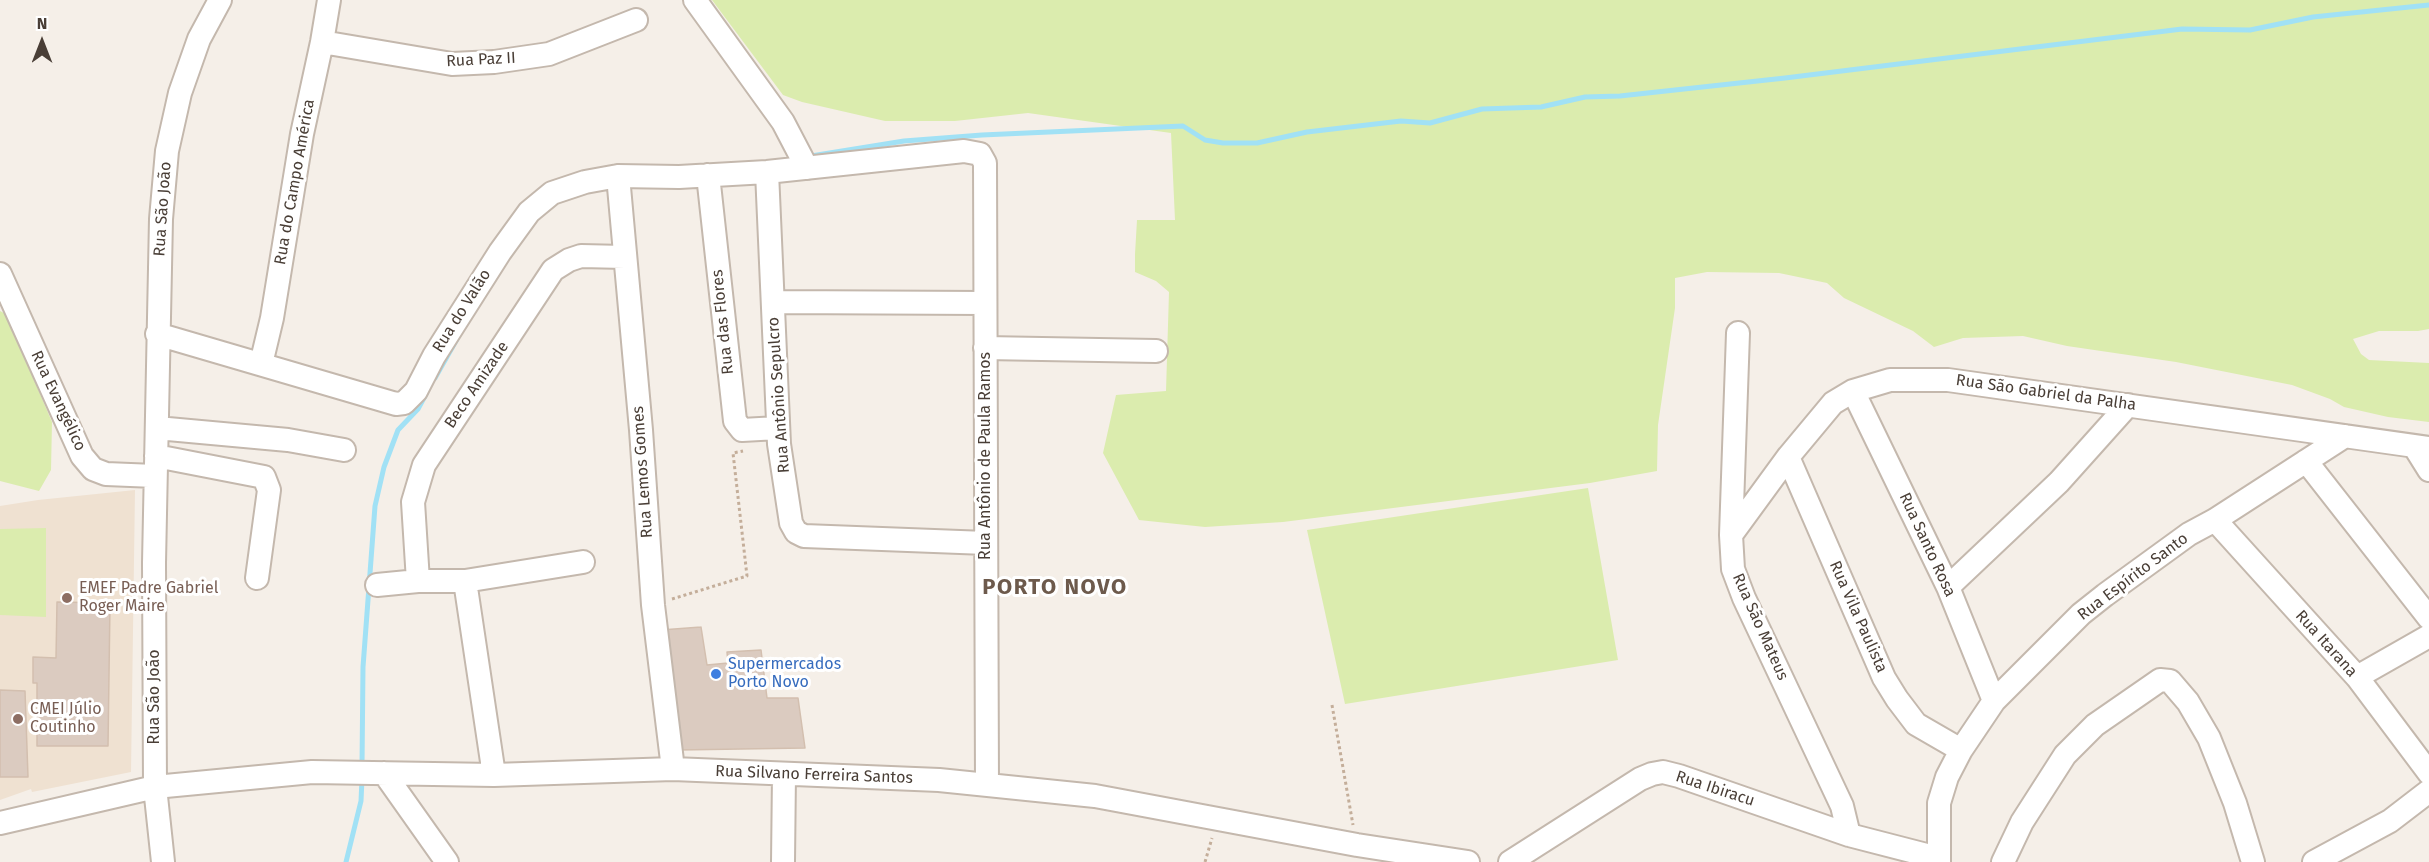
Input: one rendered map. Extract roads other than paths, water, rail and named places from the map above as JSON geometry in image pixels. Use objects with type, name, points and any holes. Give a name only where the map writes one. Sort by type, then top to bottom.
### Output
[{"type":"street","name":"Rua São João","points":[[155,787],[157,334],[161,219],[168,151],[180,93],[199,39],[220,0]]},
{"type":"street","name":"Rua do Campo América","points":[[261,364],[272,318],[302,134],[329,0]]},
{"type":"street","points":[[695,0],[783,122],[807,168]]},
{"type":"street","name":"Rua Paz II","points":[[322,42],[452,64],[494,62],[549,54],[636,21]]},
{"type":"street","name":"Rua do Valão","points":[[157,334],[396,404],[404,404],[416,391],[434,356],[500,252],[529,212],[552,193],[585,182],[618,176],[767,172],[964,151],[980,154],[985,164]]},
{"type":"street","name":"Rua Antônio de Paula Ramos","points":[[985,164],[987,784]]},
{"type":"street","name":"Rua Antônio Sepulcro","points":[[767,172],[778,428],[791,523],[796,532],[804,536],[986,543]]},
{"type":"street","name":"Rua das Flores","points":[[708,175],[735,421],[742,430],[778,428]]},
{"type":"street","name":"Rua Lemos Gomes","points":[[618,176],[641,430],[653,605],[673,769]]},
{"type":"street","name":"Beco Amizade","points":[[418,581],[413,502],[424,465],[553,270],[581,256],[625,257]]},
{"type":"street","name":"Rua Evangélico","points":[[0,274],[82,456],[93,469],[119,476],[156,466],[264,477],[269,490],[257,578]]},
{"type":"street","points":[[773,302],[985,303]]},
{"type":"street","name":"Rua São Mateus","points":[[1738,333],[1731,535],[1733,569],[1744,598],[1842,806],[1849,835]]},
{"type":"street","points":[[985,348],[1156,351]]},
{"type":"street","name":"Rua São Gabriel da Palha","points":[[1731,535],[1788,457],[1833,403],[1853,391],[1890,380],[1948,380],[2422,447]]},
{"type":"street","name":"Rua Santo Rosa","points":[[1853,391],[1948,587],[1994,701]]},
{"type":"street","points":[[1948,587],[2059,482],[2128,405]]},
{"type":"street","points":[[157,428],[288,440],[344,450]]},
{"type":"street","name":"Rua Espírito Santo","points":[[1939,860],[1939,803],[1947,777],[1961,750],[1994,701],[2081,614],[2189,534],[2215,520],[2344,436]]},
{"type":"street","points":[[2422,447],[2429,470]]},
{"type":"street","name":"Rua Vila Paulista","points":[[1788,457],[1884,678],[1916,724],[1961,750]]},
{"type":"street","points":[[2306,461],[2429,618]]},
{"type":"street","name":"Rua Itarana","points":[[2215,520],[2357,677],[2426,761]]},
{"type":"street","points":[[377,585],[418,581],[465,581],[583,562]]},
{"type":"street","points":[[465,581],[494,775]]},
{"type":"street","points":[[2357,677],[2429,636]]},
{"type":"street","points":[[2003,862],[2022,822],[2065,756],[2095,725],[2160,680],[2170,681],[2188,702],[2209,738],[2235,803],[2253,862]]},
{"type":"street","name":"Rua Silvano Ferreira Santos","points":[[0,823],[155,787],[312,772],[494,775],[673,769],[987,784],[1095,796],[1466,862]]},
{"type":"street","name":"Rua Ibiracu","points":[[1510,862],[1640,779],[1663,772],[1849,835],[1939,860]]},
{"type":"street","points":[[384,773],[447,862]]},
{"type":"street","points":[[783,862],[784,774]]},
{"type":"street","points":[[155,787],[162,861]]},
{"type":"street","points":[[2314,862],[2390,821],[2429,791]]},
{"type":"waterway","points":[[811,156],[904,141],[982,135],[1183,126],[1205,140],[1223,143],[1257,143],[1307,132],[1401,121],[1430,123],[1482,109],[1541,107],[1585,97],[1620,96],[1785,78],[2182,29],[2250,30],[2313,17],[2429,5]]},
{"type":"waterway","points":[[435,378],[457,339]]},
{"type":"waterway","points":[[362,766],[363,667],[375,506],[384,467],[398,430],[418,409],[426,394]]},
{"type":"waterway","points":[[346,862],[361,801],[362,779]]},
{"type":"place","name":"EMEF Padre Gabriel Roger Maire","points":[[67,598]]},
{"type":"place","name":"Supermercados Porto Novo","points":[[716,674]]},
{"type":"place","name":"CMEI Júlio Coutinho","points":[[18,719]]},
{"type":"district","name":"PORTO NOVO","points":[[1055,588]]}]
